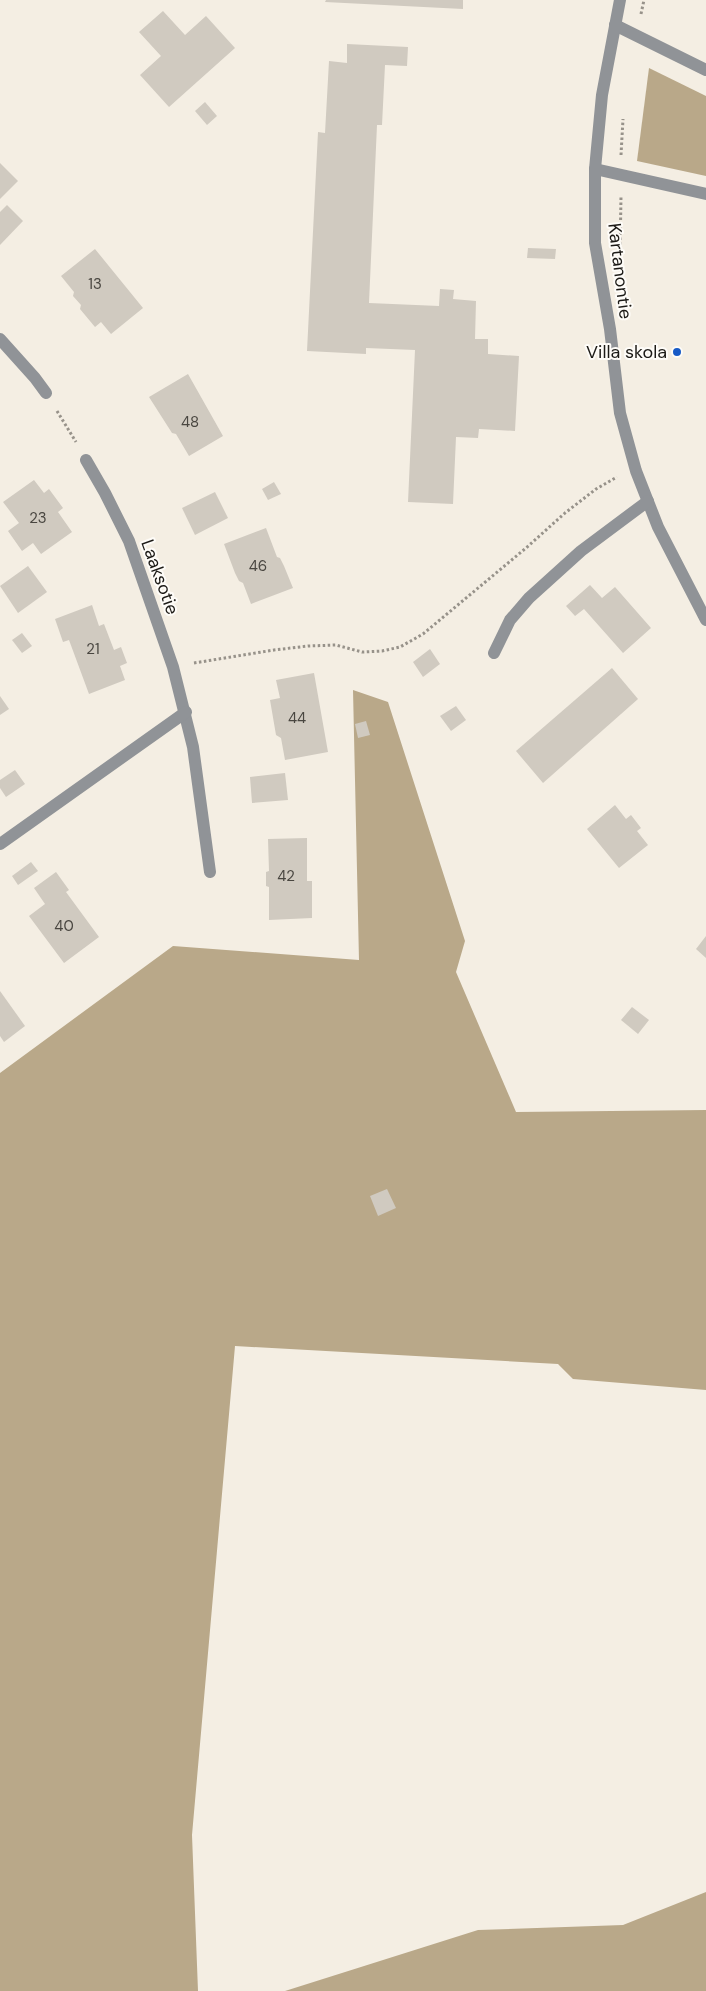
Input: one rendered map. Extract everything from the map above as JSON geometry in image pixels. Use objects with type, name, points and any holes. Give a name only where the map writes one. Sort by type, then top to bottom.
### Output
[{"type":"street","name":"Kartanontie","points":[[620,0],[602,96],[595,169],[595,243],[610,329],[620,413],[636,471],[658,527],[706,620]]},
{"type":"street","points":[[616,25],[706,70]]},
{"type":"street","points":[[595,169],[706,194]]},
{"type":"street","points":[[0,339],[46,393]]},
{"type":"street","name":"Laaksotie","points":[[86,460],[129,541],[173,667],[186,712],[193,747],[210,872]]},
{"type":"street","points":[[494,654],[510,620],[529,598],[581,551],[648,502]]},
{"type":"street","points":[[0,844],[186,712]]},
{"type":"path","points":[[636,36],[644,0]]},
{"type":"path","points":[[622,265],[620,174],[623,117]]},
{"type":"path","points":[[46,393],[86,460]]},
{"type":"path","points":[[173,667],[308,646],[336,645],[362,652],[382,651],[400,647],[424,634],[596,489],[613,478],[636,471]]},
{"type":"shaded area","points":[[649,68],[706,96],[706,176],[637,161]]},
{"type":"shaded area","points":[[353,690],[388,702],[465,941],[456,972],[516,1112],[706,1110],[706,1390],[573,1379],[558,1364],[235,1346],[192,1835],[198,1991],[0,1991],[0,1073],[173,946],[359,960]]},
{"type":"shaded area","points":[[706,1892],[706,1991],[285,1991],[478,1930],[623,1925]]},
{"type":"building","points":[[326,0],[463,0],[463,9],[325,2]]},
{"type":"building","points":[[163,11],[185,35],[206,16],[235,48],[169,107],[140,75],[161,56],[139,32]]},
{"type":"building","points":[[347,44],[408,47],[407,66],[385,65],[382,125],[377,125],[369,303],[439,306],[440,289],[454,290],[453,299],[476,301],[475,339],[488,339],[488,354],[519,356],[515,431],[479,429],[478,438],[456,437],[453,504],[408,502],[415,350],[366,348],[366,354],[307,351],[318,132],[325,133],[329,61],[347,63]]},
{"type":"building","points":[[205,102],[217,116],[207,125],[195,111]]},
{"type":"building","points":[[0,163],[18,181],[0,199]]},
{"type":"building","points":[[7,205],[23,221],[0,245],[0,212]]},
{"type":"building","points":[[528,248],[556,249],[555,259],[527,258]]},
{"type":"building","points":[[95,249],[143,308],[111,334],[101,322],[95,327],[80,309],[81,305],[73,296],[74,292],[61,276]]},
{"type":"building","points":[[188,374],[223,436],[189,456],[176,434],[172,433],[149,397]]},
{"type":"building","points":[[34,480],[44,493],[49,489],[63,508],[58,512],[72,532],[41,554],[33,543],[22,551],[8,531],[19,523],[3,502]]},
{"type":"building","points":[[274,482],[281,494],[268,500],[262,489]]},
{"type":"building","points":[[215,492],[228,518],[195,535],[182,508]]},
{"type":"building","points":[[266,528],[277,557],[280,558],[293,588],[251,604],[243,583],[239,581],[235,573],[224,544]]},
{"type":"building","points":[[28,566],[47,592],[18,613],[0,586]]},
{"type":"building","points":[[590,585],[602,598],[615,587],[651,628],[623,653],[584,609],[575,616],[566,606]]},
{"type":"building","points":[[92,605],[99,626],[104,624],[114,650],[121,647],[127,663],[120,666],[125,680],[89,694],[69,640],[63,642],[55,619]]},
{"type":"building","points":[[22,633],[32,646],[22,653],[12,640]]},
{"type":"building","points":[[430,649],[440,664],[423,677],[413,662]]},
{"type":"building","points":[[612,668],[638,699],[543,783],[516,751]]},
{"type":"building","points":[[314,673],[328,752],[285,760],[281,738],[276,735],[270,700],[280,698],[276,680]]},
{"type":"building","points":[[0,696],[9,709],[0,715]]},
{"type":"building","points":[[456,706],[466,720],[451,731],[440,716]]},
{"type":"building","points":[[366,721],[370,735],[358,738],[355,724]]},
{"type":"building","points":[[15,770],[25,784],[6,797],[0,788],[0,780]]},
{"type":"building","points":[[285,773],[288,800],[252,803],[250,777]]},
{"type":"building","points":[[615,805],[626,819],[631,815],[641,828],[637,831],[648,845],[619,868],[587,829]]},
{"type":"building","points":[[307,838],[307,881],[312,881],[312,918],[269,920],[269,887],[266,886],[266,872],[269,871],[268,839]]},
{"type":"building","points":[[31,862],[38,871],[18,885],[12,876]]},
{"type":"building","points":[[56,872],[69,890],[66,892],[99,937],[64,963],[29,916],[45,904],[34,888]]},
{"type":"building","points":[[706,936],[706,958],[696,949]]},
{"type":"building","points":[[0,991],[25,1026],[4,1042],[0,1036]]},
{"type":"building","points":[[632,1007],[649,1020],[638,1034],[621,1020]]},
{"type":"building","points":[[387,1189],[396,1208],[378,1216],[370,1196]]},
{"type":"place","name":"Villa skola","points":[[677,352]]}]
